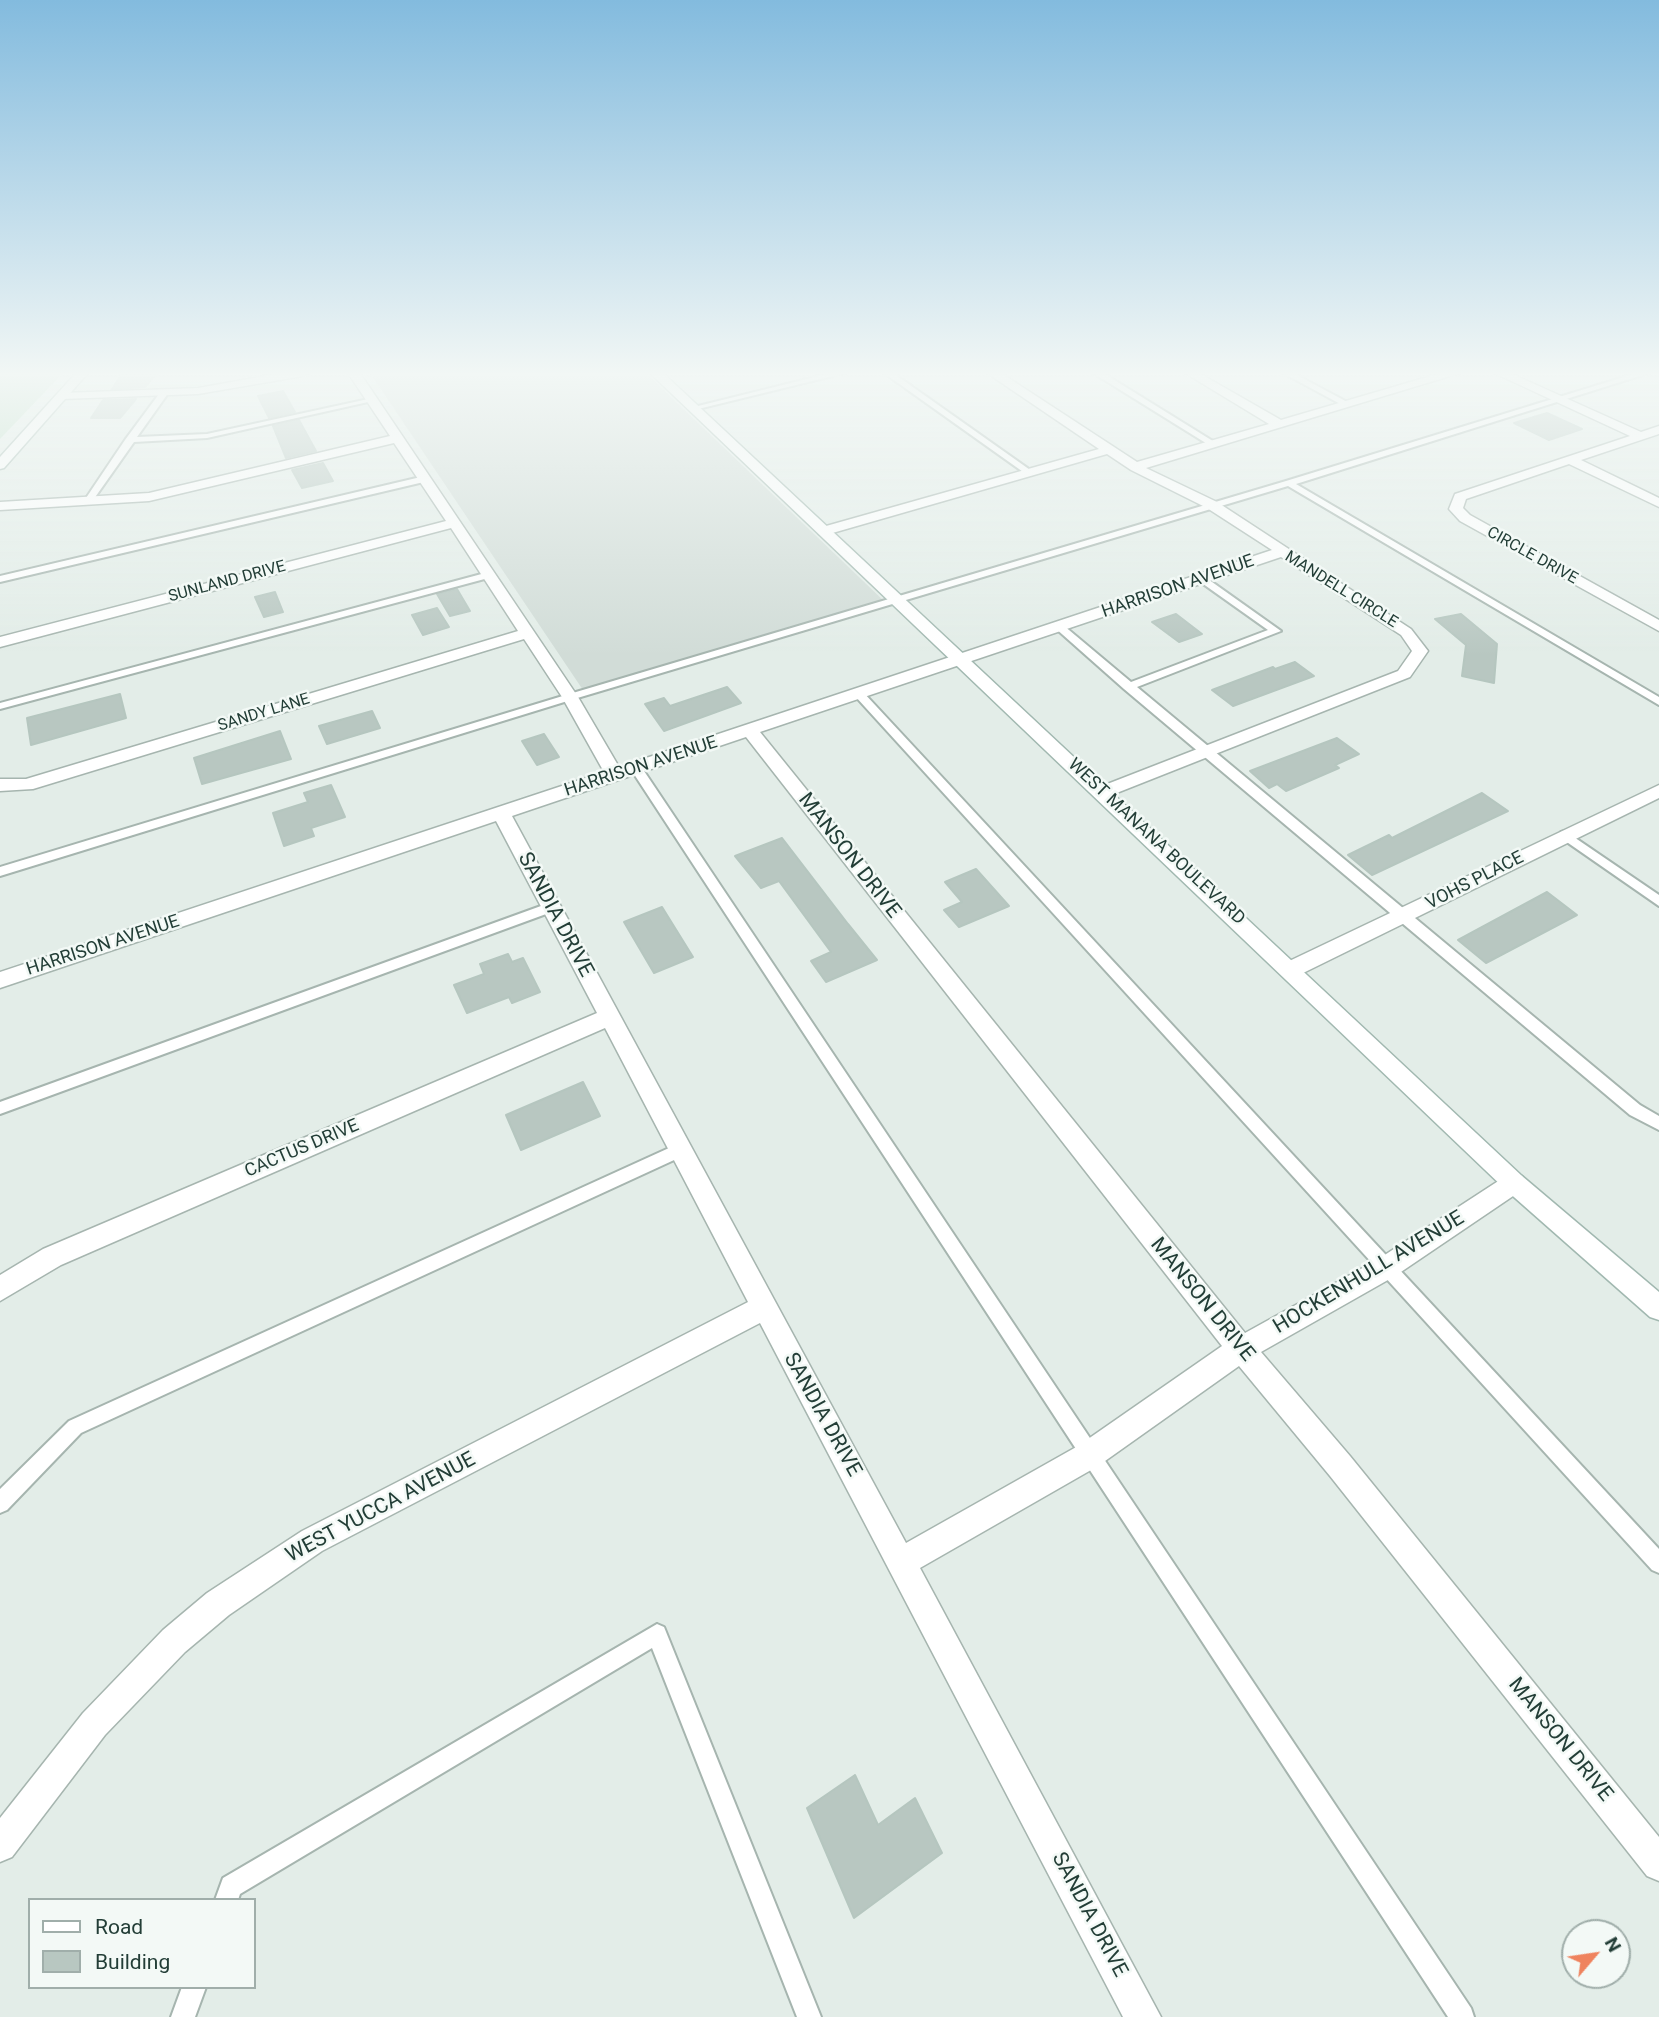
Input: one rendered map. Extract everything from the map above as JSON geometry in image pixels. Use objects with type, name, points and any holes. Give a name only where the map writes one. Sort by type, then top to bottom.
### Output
[{"type":"street","points":[[0,506],[149,497],[275,467]]},
{"type":"street","points":[[417,467],[528,633],[614,774]]},
{"type":"street","name":"WEST MANANA BOULEVARD","points":[[756,467],[1514,1183],[1659,1308]]},
{"type":"street","points":[[824,531],[1046,467]]},
{"type":"street","name":"MANDELL CIRCLE","points":[[1103,792],[1404,674],[1420,651],[1406,632],[1212,505],[1135,467]]},
{"type":"street","name":"CIRCLE DRIVE","points":[[1549,467],[1460,497],[1456,509],[1465,518],[1659,626]]},
{"type":"street","points":[[1585,467],[1659,503]]},
{"type":"street","name":"SUNLAND DRIVE","points":[[0,642],[454,523]]},
{"type":"street","name":"HARRISON AVENUE","points":[[0,980],[1281,552]]},
{"type":"street","name":"SANDY LANE","points":[[0,785],[27,785],[528,633]]},
{"type":"street","name":"MANSON DRIVE","points":[[750,731],[1241,1349],[1340,1466],[1659,1864]]},
{"type":"street","name":"VOHS PLACE","points":[[1290,970],[1658,792]]},
{"type":"street","name":"SANDIA DRIVE","points":[[501,813],[1143,2017]]},
{"type":"street","name":"CACTUS DRIVE","points":[[0,1289],[52,1257],[609,1017]]},
{"type":"street","name":"HOCKENHULL AVENUE","points":[[902,1562],[1088,1456],[1241,1349],[1386,1268],[1514,1183]]},
{"type":"street","name":"WEST YUCCA AVENUE","points":[[0,1845],[94,1724],[174,1641],[218,1604],[312,1541],[763,1308]]},
{"type":"lane","points":[[88,501],[111,467]]},
{"type":"lane","points":[[1022,467],[1029,472]]},
{"type":"lane","points":[[0,872],[569,697],[1339,467]]},
{"type":"lane","points":[[0,579],[425,479]]},
{"type":"lane","points":[[1290,482],[1659,702]]},
{"type":"lane","points":[[0,706],[489,575]]},
{"type":"lane","points":[[1128,687],[1276,631],[1202,579]]},
{"type":"lane","points":[[1059,628],[1635,1110],[1659,1124]]},
{"type":"lane","points":[[859,694],[1659,1563]]},
{"type":"lane","points":[[636,768],[1088,1456],[1462,2017]]},
{"type":"lane","points":[[1565,835],[1659,901]]},
{"type":"lane","points":[[0,1108],[552,907]]},
{"type":"lane","points":[[0,1503],[75,1427],[680,1150]]},
{"type":"lane","points":[[227,1898],[231,1886],[657,1633],[809,2017]]},
{"type":"lane","points":[[183,2017],[193,1989]]},
{"type":"shaded area","points":[[433,467],[744,467],[884,601],[585,693]]},
{"type":"building","points":[[325,467],[333,481],[302,488],[292,470]]},
{"type":"building","points":[[457,589],[470,611],[450,616],[437,594]]},
{"type":"building","points":[[275,592],[283,612],[264,617],[255,597]]},
{"type":"building","points":[[437,608],[449,627],[423,635],[412,615]]},
{"type":"building","points":[[1176,614],[1202,634],[1179,642],[1152,622]]},
{"type":"building","points":[[1461,614],[1497,644],[1494,683],[1462,676],[1466,645],[1435,619]]},
{"type":"building","points":[[1295,662],[1314,676],[1233,706],[1212,690],[1273,667],[1275,669]]},
{"type":"building","points":[[727,687],[741,703],[664,731],[645,704],[664,698],[670,706]]},
{"type":"building","points":[[120,694],[126,718],[31,745],[27,718]]},
{"type":"building","points":[[372,711],[380,728],[327,744],[319,726]]},
{"type":"building","points":[[280,731],[291,759],[202,784],[194,758]]},
{"type":"building","points":[[544,734],[559,757],[537,765],[522,741]]},
{"type":"building","points":[[1337,738],[1359,754],[1335,765],[1339,768],[1286,791],[1277,784],[1269,788],[1250,771]]},
{"type":"building","points":[[331,785],[345,817],[311,828],[314,836],[284,846],[273,813],[308,802],[304,793]]},
{"type":"building","points":[[1482,793],[1508,811],[1372,875],[1348,855],[1389,835],[1392,838]]},
{"type":"building","points":[[782,838],[877,960],[826,982],[811,961],[831,952],[779,881],[761,888],[735,856]]},
{"type":"building","points":[[976,869],[1009,906],[959,927],[944,910],[962,902],[945,882]]},
{"type":"building","points":[[1547,892],[1577,915],[1486,963],[1458,940]]},
{"type":"building","points":[[662,907],[693,957],[654,973],[624,922]]},
{"type":"building","points":[[508,954],[512,962],[523,958],[540,992],[512,1003],[509,997],[467,1013],[454,985],[484,974],[480,964]]},
{"type":"building","points":[[583,1082],[600,1116],[521,1150],[506,1115]]},
{"type":"building","points":[[855,1775],[878,1825],[915,1798],[942,1853],[854,1918],[807,1808]]}]
